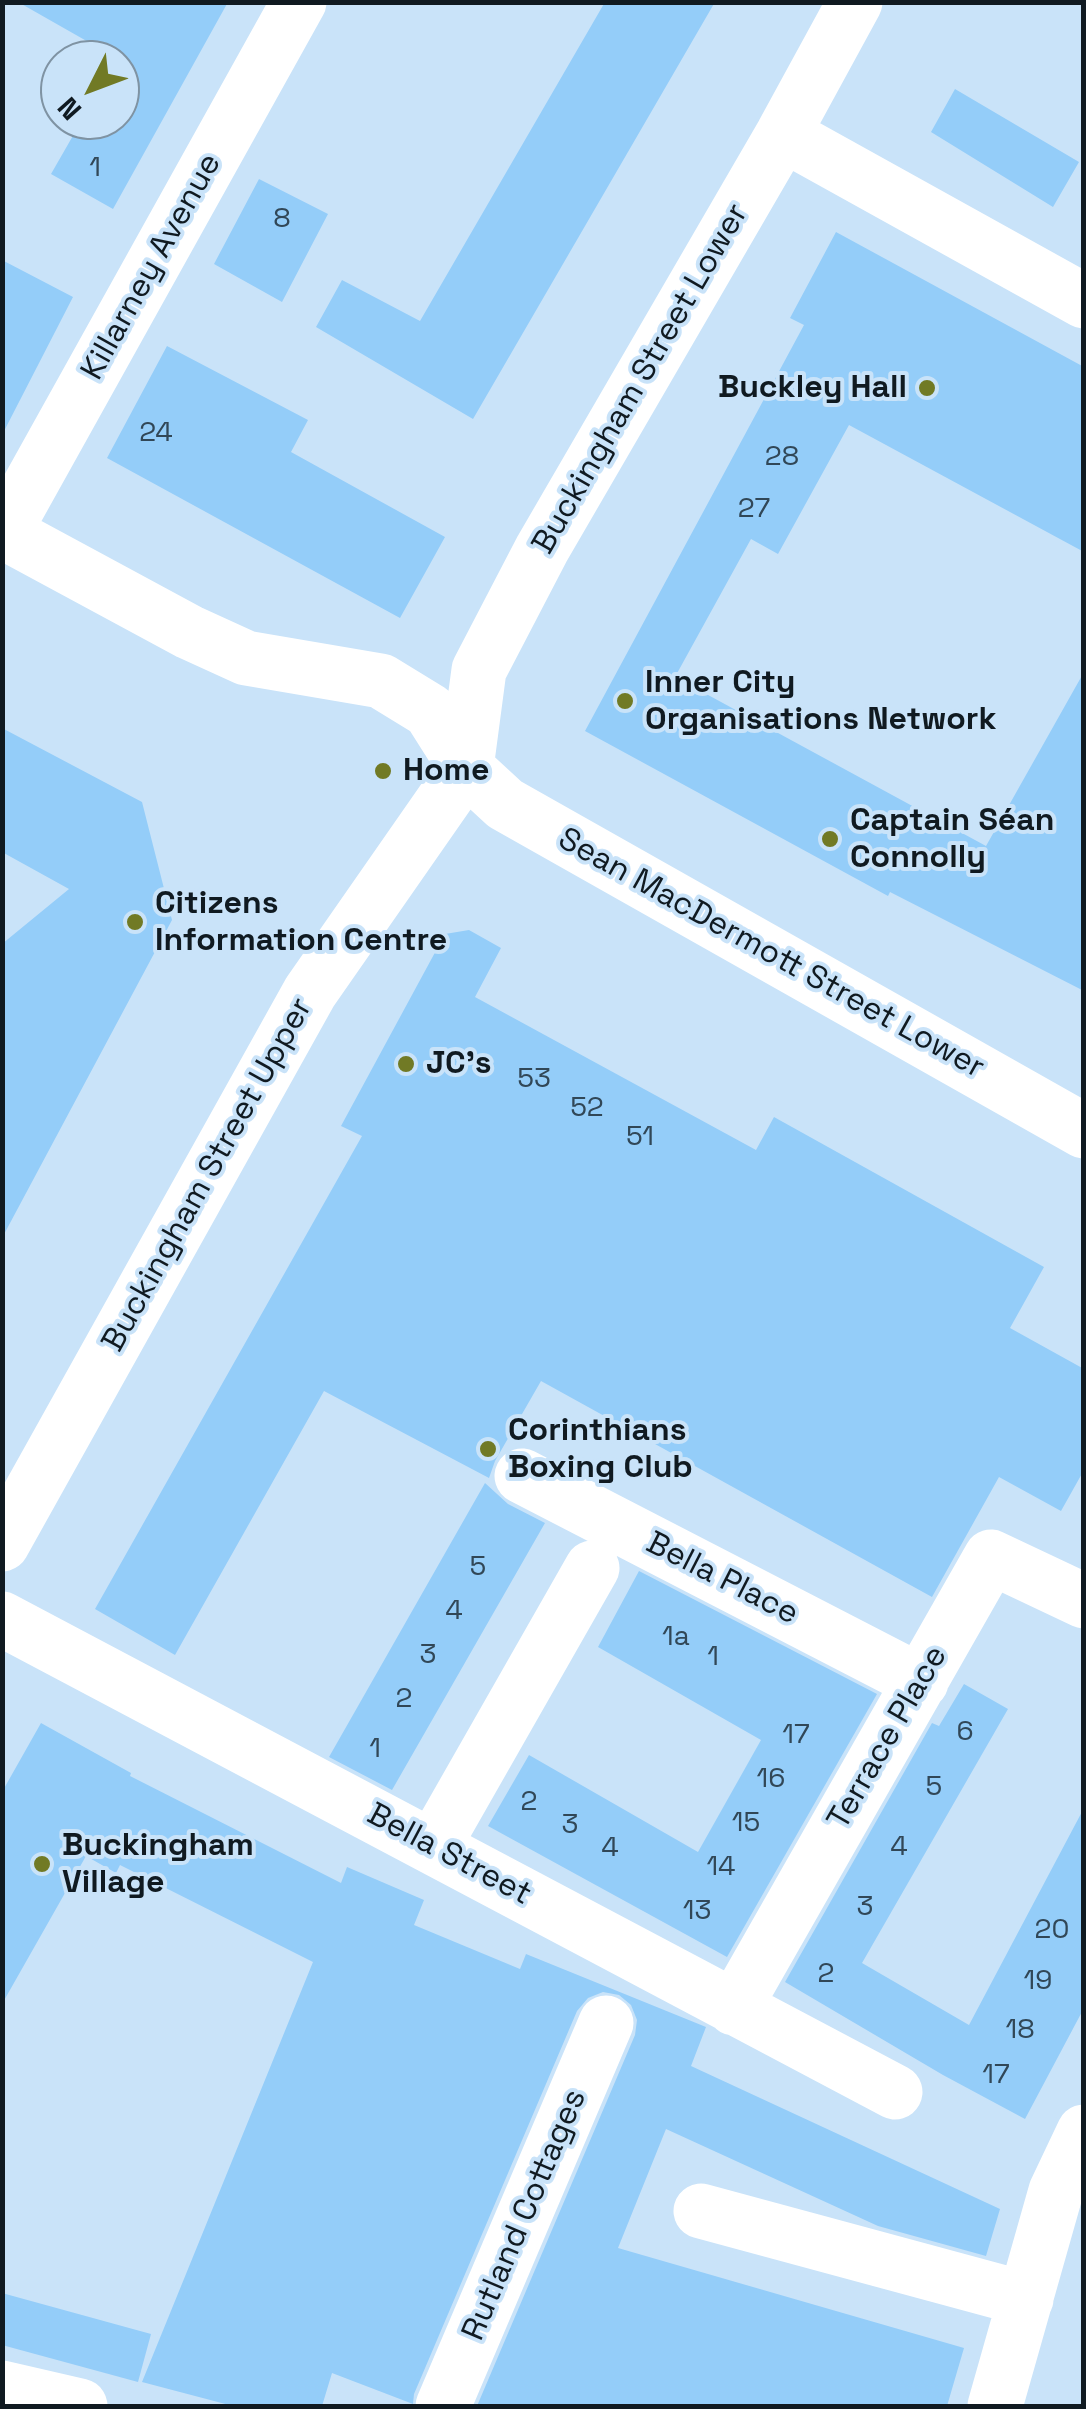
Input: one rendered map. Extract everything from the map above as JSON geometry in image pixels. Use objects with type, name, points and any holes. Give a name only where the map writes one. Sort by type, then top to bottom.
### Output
[{"type":"street","name":"Killarney Avenue","points":[[3,531],[299,2]]},
{"type":"street","name":"Buckingham Street Lower","points":[[466,768],[479,670],[542,550],[855,2]]},
{"type":"street","points":[[783,134],[1084,300]]},
{"type":"street","name":"Sean MacDermott Street Lower","points":[[3,531],[189,632],[246,658],[381,681],[430,711],[466,768],[505,804],[1084,1131]]},
{"type":"street","name":"Buckingham Street Upper","points":[[2,1544],[310,992],[466,768]]},
{"type":"street","name":"Bella Place","points":[[522,1476],[921,1682]]},
{"type":"street","name":"Terrace Place","points":[[734,2008],[991,1557],[1084,1601]]},
{"type":"street","points":[[433,1848],[592,1568]]},
{"type":"street","name":"Bella Street","points":[[2,1620],[895,2092]]},
{"type":"street","name":"Rutland Cottages","points":[[443,2406],[606,2023]]},
{"type":"street","points":[[995,2406],[1056,2191],[1084,2132]]},
{"type":"street","points":[[701,2211],[1026,2299]]},
{"type":"street","points":[[2,2388],[80,2406]]},
{"type":"building","points":[[18,2],[228,2],[113,209],[51,174],[71,140],[140,140],[140,40],[85,40]]},
{"type":"building","points":[[605,2],[715,2],[473,419],[316,327],[342,280],[420,321]]},
{"type":"building","points":[[955,89],[1079,162],[1053,207],[931,132]]},
{"type":"building","points":[[259,179],[328,214],[282,302],[214,264]]},
{"type":"building","points":[[836,232],[1084,367],[1084,552],[849,425],[778,554],[751,539],[675,677],[986,846],[1084,672],[1084,991],[890,892],[888,896],[585,731],[804,325],[790,318]]},
{"type":"building","points":[[2,260],[73,297],[2,435]]},
{"type":"building","points":[[167,346],[308,420],[291,452],[445,537],[400,618],[107,458]]},
{"type":"building","points":[[2,728],[142,802],[172,920],[2,1238],[2,944],[69,889],[2,852]]},
{"type":"building","points":[[469,930],[501,948],[475,997],[756,1150],[774,1117],[1044,1267],[1010,1328],[1084,1369],[1084,1470],[1061,1511],[999,1477],[932,1597],[541,1381],[489,1478],[324,1391],[175,1655],[95,1609],[362,1136],[341,1126],[445,934]]},
{"type":"building","points":[[485,1483],[508,1504],[545,1523],[392,1790],[329,1757]]},
{"type":"building","points":[[639,1571],[877,1694],[727,1957],[488,1826],[529,1755],[698,1852],[761,1740],[598,1647]]},
{"type":"building","points":[[964,1684],[1008,1709],[862,1963],[969,2025],[1084,1808],[1084,2008],[1025,2119],[785,1982],[932,1723],[939,1726]]},
{"type":"building","points":[[41,1723],[131,1773],[130,1776],[341,1883],[347,1867],[424,1900],[414,1925],[520,1969],[526,1954],[706,2027],[691,2066],[1000,2209],[986,2256],[878,2226],[666,2129],[618,2248],[964,2348],[947,2406],[477,2406],[635,2035],[637,2020],[631,2005],[619,1995],[603,1992],[588,1998],[577,2011],[413,2404],[332,2373],[322,2406],[233,2406],[142,2382],[313,1962],[120,1865],[116,1873],[86,1856],[2,2004],[2,1792]]},
{"type":"building","points":[[2,2293],[151,2334],[138,2382],[2,2345]]},
{"type":"place","name":"Buckley Hall","points":[[927,388]]},
{"type":"place","name":"Inner City Organisations Network","points":[[625,701]]},
{"type":"place","name":"Home","points":[[383,771]]},
{"type":"place","name":"Captain Séan Connolly","points":[[830,839]]},
{"type":"place","name":"Citizens Information Centre","points":[[135,922]]},
{"type":"place","name":"JC's","points":[[406,1064]]},
{"type":"place","name":"Corinthians Boxing Club","points":[[488,1449]]},
{"type":"place","name":"Buckingham Village","points":[[42,1864]]}]
